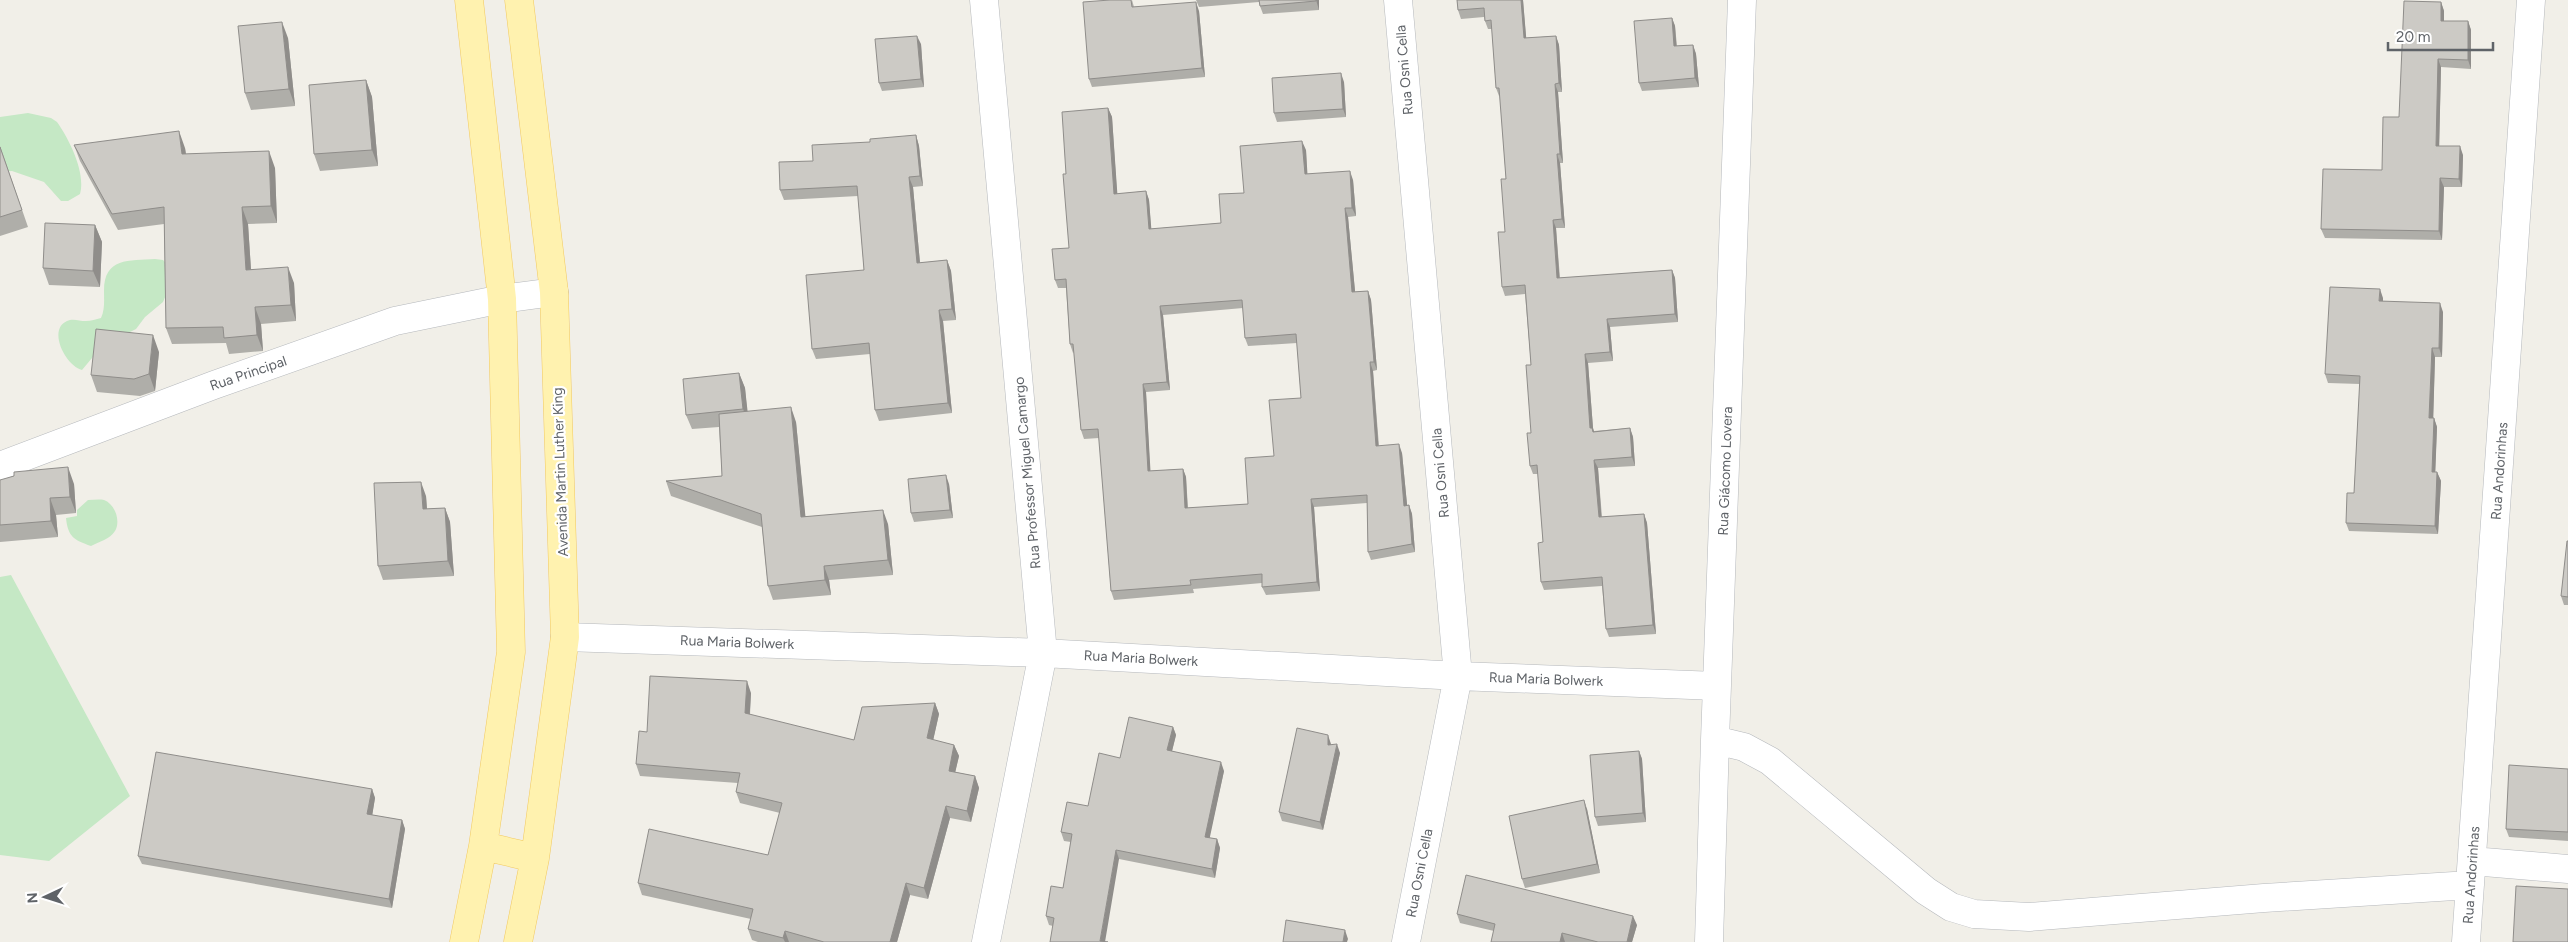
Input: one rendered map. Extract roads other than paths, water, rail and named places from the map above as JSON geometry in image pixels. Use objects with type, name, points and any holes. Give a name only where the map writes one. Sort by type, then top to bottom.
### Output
[{"type":"main road","points":[[464,942],[483,846],[511,652],[502,299],[469,0]]},
{"type":"main road","name":"Avenida Martin Luther King","points":[[518,942],[534,858],[565,637],[554,292],[519,0]]},
{"type":"main road","points":[[483,846],[534,858]]},
{"type":"street","name":"Rua Professor Miguel Camargo","points":[[984,0],[1044,653],[986,942]]},
{"type":"street","name":"Rua Osni Cella","points":[[1398,0],[1458,676],[1406,942]]},
{"type":"street","name":"Rua Giácomo Lovera","points":[[1710,942],[1714,740],[1742,0]]},
{"type":"street","name":"Rua Andorinhas","points":[[2466,942],[2531,0]]},
{"type":"street","name":"Rua Principal","points":[[0,466],[214,385],[395,321],[502,299],[554,292]]},
{"type":"street","name":"Rua Maria Bolwerk","points":[[565,637],[1044,653],[1458,676],[1717,686]]},
{"type":"street","points":[[1714,740],[1744,747],[1770,761],[1926,890],[1951,907],[1974,914],[2029,917],[2471,873],[2568,869]]}]
